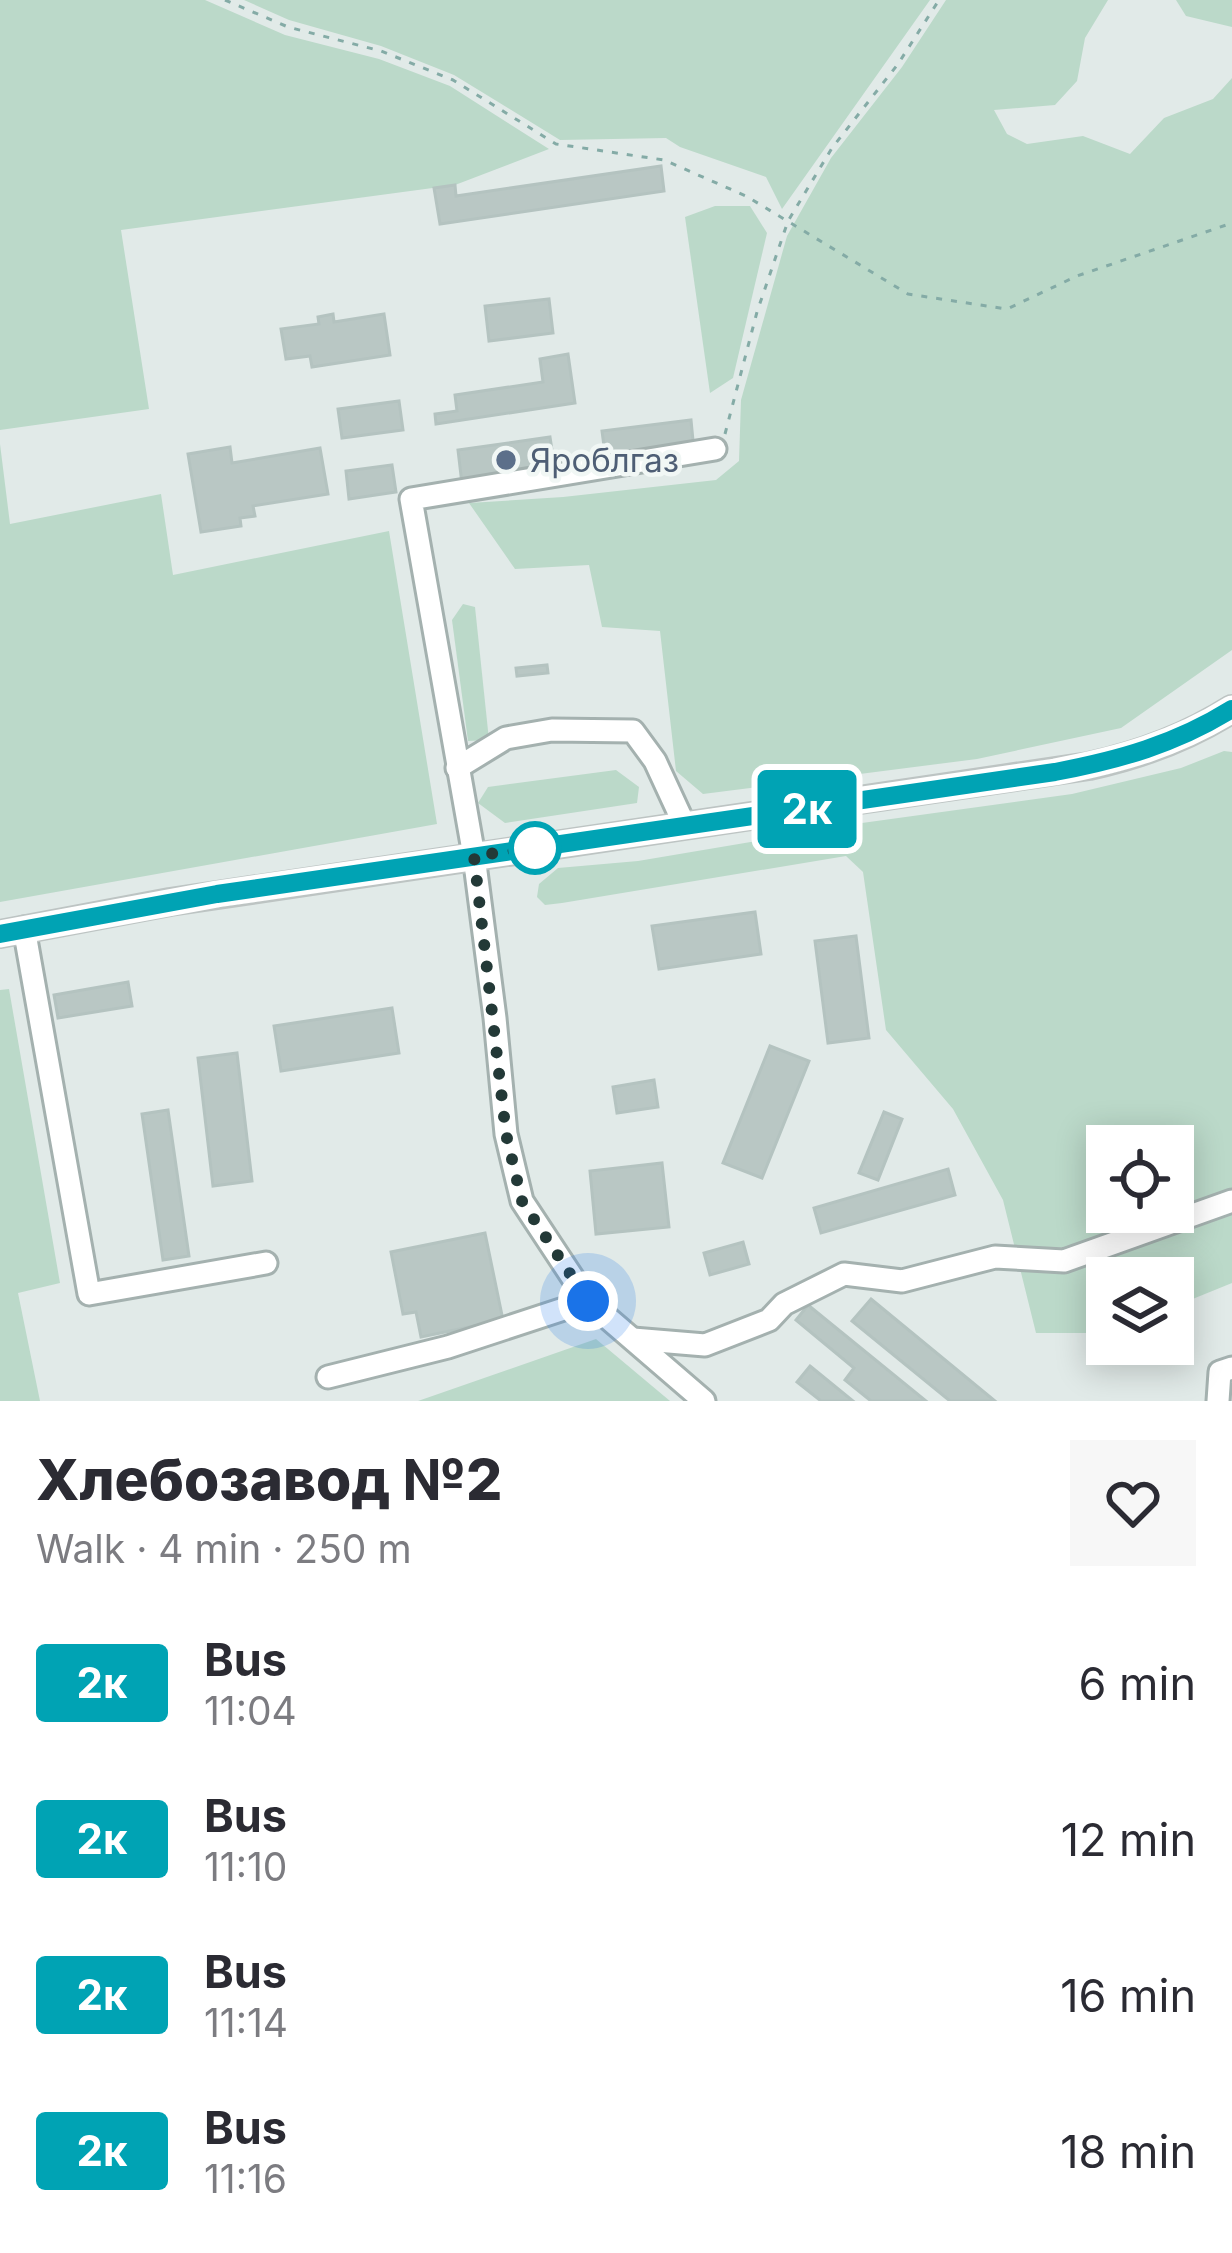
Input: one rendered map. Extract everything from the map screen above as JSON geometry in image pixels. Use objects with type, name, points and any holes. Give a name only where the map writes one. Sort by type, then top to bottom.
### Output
[{"type":"main road","points":[[12,931],[170,902],[1055,772],[1121,759],[1181,737],[1232,710]]},
{"type":"street","points":[[704,1401],[588,1301],[522,1201],[506,1134],[474,856],[411,499],[709,452],[720,446]]},
{"type":"street","points":[[458,768],[506,738],[552,730],[633,731],[655,761],[685,826]]},
{"type":"street","points":[[12,931],[89,1294],[266,1263]]},
{"type":"street","points":[[633,1340],[705,1345],[769,1320],[784,1304],[844,1274],[902,1281],[995,1257],[1064,1261],[1232,1201]]},
{"type":"street","points":[[328,1377],[448,1347],[588,1301]]},
{"type":"street","points":[[1218,1401],[1220,1372],[1232,1368]]},
{"type":"path","points":[[225,0],[288,27],[381,51],[453,80],[556,144],[664,160],[746,196],[908,294],[1007,309],[1077,276],[1232,223]]},
{"type":"path","points":[[720,446],[788,221],[832,148],[898,64],[939,0]]},
{"type":"green space","points":[[0,0],[205,0],[285,35],[379,59],[450,86],[549,149],[455,185],[121,230],[149,409],[0,430]]},
{"type":"green space","points":[[244,0],[930,0],[782,209],[766,177],[666,138],[560,140],[454,75],[381,46],[289,20]]},
{"type":"green space","points":[[946,0],[1108,0],[1085,38],[1077,81],[1055,105],[994,110],[1007,134],[1027,144],[1083,136],[1130,154],[1164,118],[1213,99],[1232,78],[1232,650],[1121,728],[977,759],[703,794],[676,771],[660,631],[602,627],[589,565],[515,569],[469,503],[716,480],[739,461],[741,400],[787,236],[831,158],[902,67]]},
{"type":"green space","points":[[1176,0],[1232,0],[1232,27],[1186,16]]},
{"type":"green space","points":[[715,206],[750,206],[767,233],[733,378],[710,393],[685,217]]},
{"type":"green space","points":[[0,444],[10,524],[161,494],[173,575],[389,531],[437,824],[0,902]]},
{"type":"green space","points":[[463,604],[475,607],[489,740],[468,741],[452,620]]},
{"type":"green space","points":[[1232,752],[1232,1283],[1194,1298],[1194,1257],[1086,1257],[1086,1333],[1036,1333],[1003,1200],[953,1109],[886,1030],[863,872],[846,856],[562,903],[545,905],[537,897],[539,884],[558,868],[638,861],[1072,794]]},
{"type":"green space","points":[[616,770],[639,787],[637,803],[505,823],[478,803],[488,787]]},
{"type":"green space","points":[[9,989],[60,1283],[18,1293],[40,1401],[0,1401],[0,990]]},
{"type":"green space","points":[[596,1339],[670,1401],[418,1401]]},
{"type":"building","points":[[661,166],[664,191],[440,224],[434,188],[455,185],[456,196]]},
{"type":"building","points":[[549,299],[553,333],[489,341],[485,306]]},
{"type":"building","points":[[333,314],[334,322],[384,314],[390,355],[312,367],[310,356],[286,359],[281,329],[319,324],[318,317]]},
{"type":"building","points":[[568,354],[575,403],[436,424],[435,414],[457,411],[455,395],[543,382],[540,359]]},
{"type":"building","points":[[399,401],[403,430],[342,438],[338,409]]},
{"type":"building","points":[[691,420],[694,451],[606,461],[602,431]]},
{"type":"building","name":"Яроблгаз","points":[[550,437],[555,470],[462,484],[458,450]]},
{"type":"building","points":[[230,447],[232,463],[320,448],[328,494],[253,506],[255,516],[240,518],[241,526],[201,532],[188,454]]},
{"type":"building","points":[[392,465],[396,492],[349,499],[346,471]]},
{"type":"building","points":[[547,665],[548,673],[517,676],[516,668]]},
{"type":"building","points":[[755,912],[761,954],[659,969],[652,926]]},
{"type":"building","points":[[856,936],[869,1038],[828,1043],[815,941]]},
{"type":"building","points":[[128,982],[132,1006],[58,1018],[54,995]]},
{"type":"building","points":[[392,1008],[399,1053],[281,1071],[274,1026]]},
{"type":"building","points":[[770,1046],[809,1061],[762,1178],[723,1163]]},
{"type":"building","points":[[237,1053],[252,1181],[213,1186],[198,1058]]},
{"type":"building","points":[[654,1080],[658,1107],[617,1113],[613,1087]]},
{"type":"building","points":[[168,1110],[189,1256],[163,1260],[142,1114]]},
{"type":"building","points":[[884,1112],[902,1119],[878,1180],[859,1173]]},
{"type":"building","points":[[662,1163],[669,1227],[596,1234],[590,1171]]},
{"type":"building","points":[[948,1169],[955,1195],[821,1233],[814,1208]]},
{"type":"building","points":[[485,1233],[503,1320],[421,1337],[416,1312],[403,1314],[391,1252]]},
{"type":"building","points":[[743,1242],[749,1264],[710,1275],[704,1253]]},
{"type":"building","points":[[871,1299],[995,1401],[950,1401],[852,1321]]},
{"type":"building","points":[[808,1305],[926,1401],[871,1401],[845,1380],[854,1368],[796,1320]]},
{"type":"building","points":[[810,1366],[853,1401],[821,1401],[797,1382]]},
{"type":"bus line","name":"2к","points":[[0,934],[217,894],[1055,772],[1136,755],[1232,709]]},
{"type":"place","name":"Яроблгаз","points":[[506,460]]},
{"type":"route","points":[[535,848],[474,856],[506,1134],[522,1201],[588,1301]]}]
